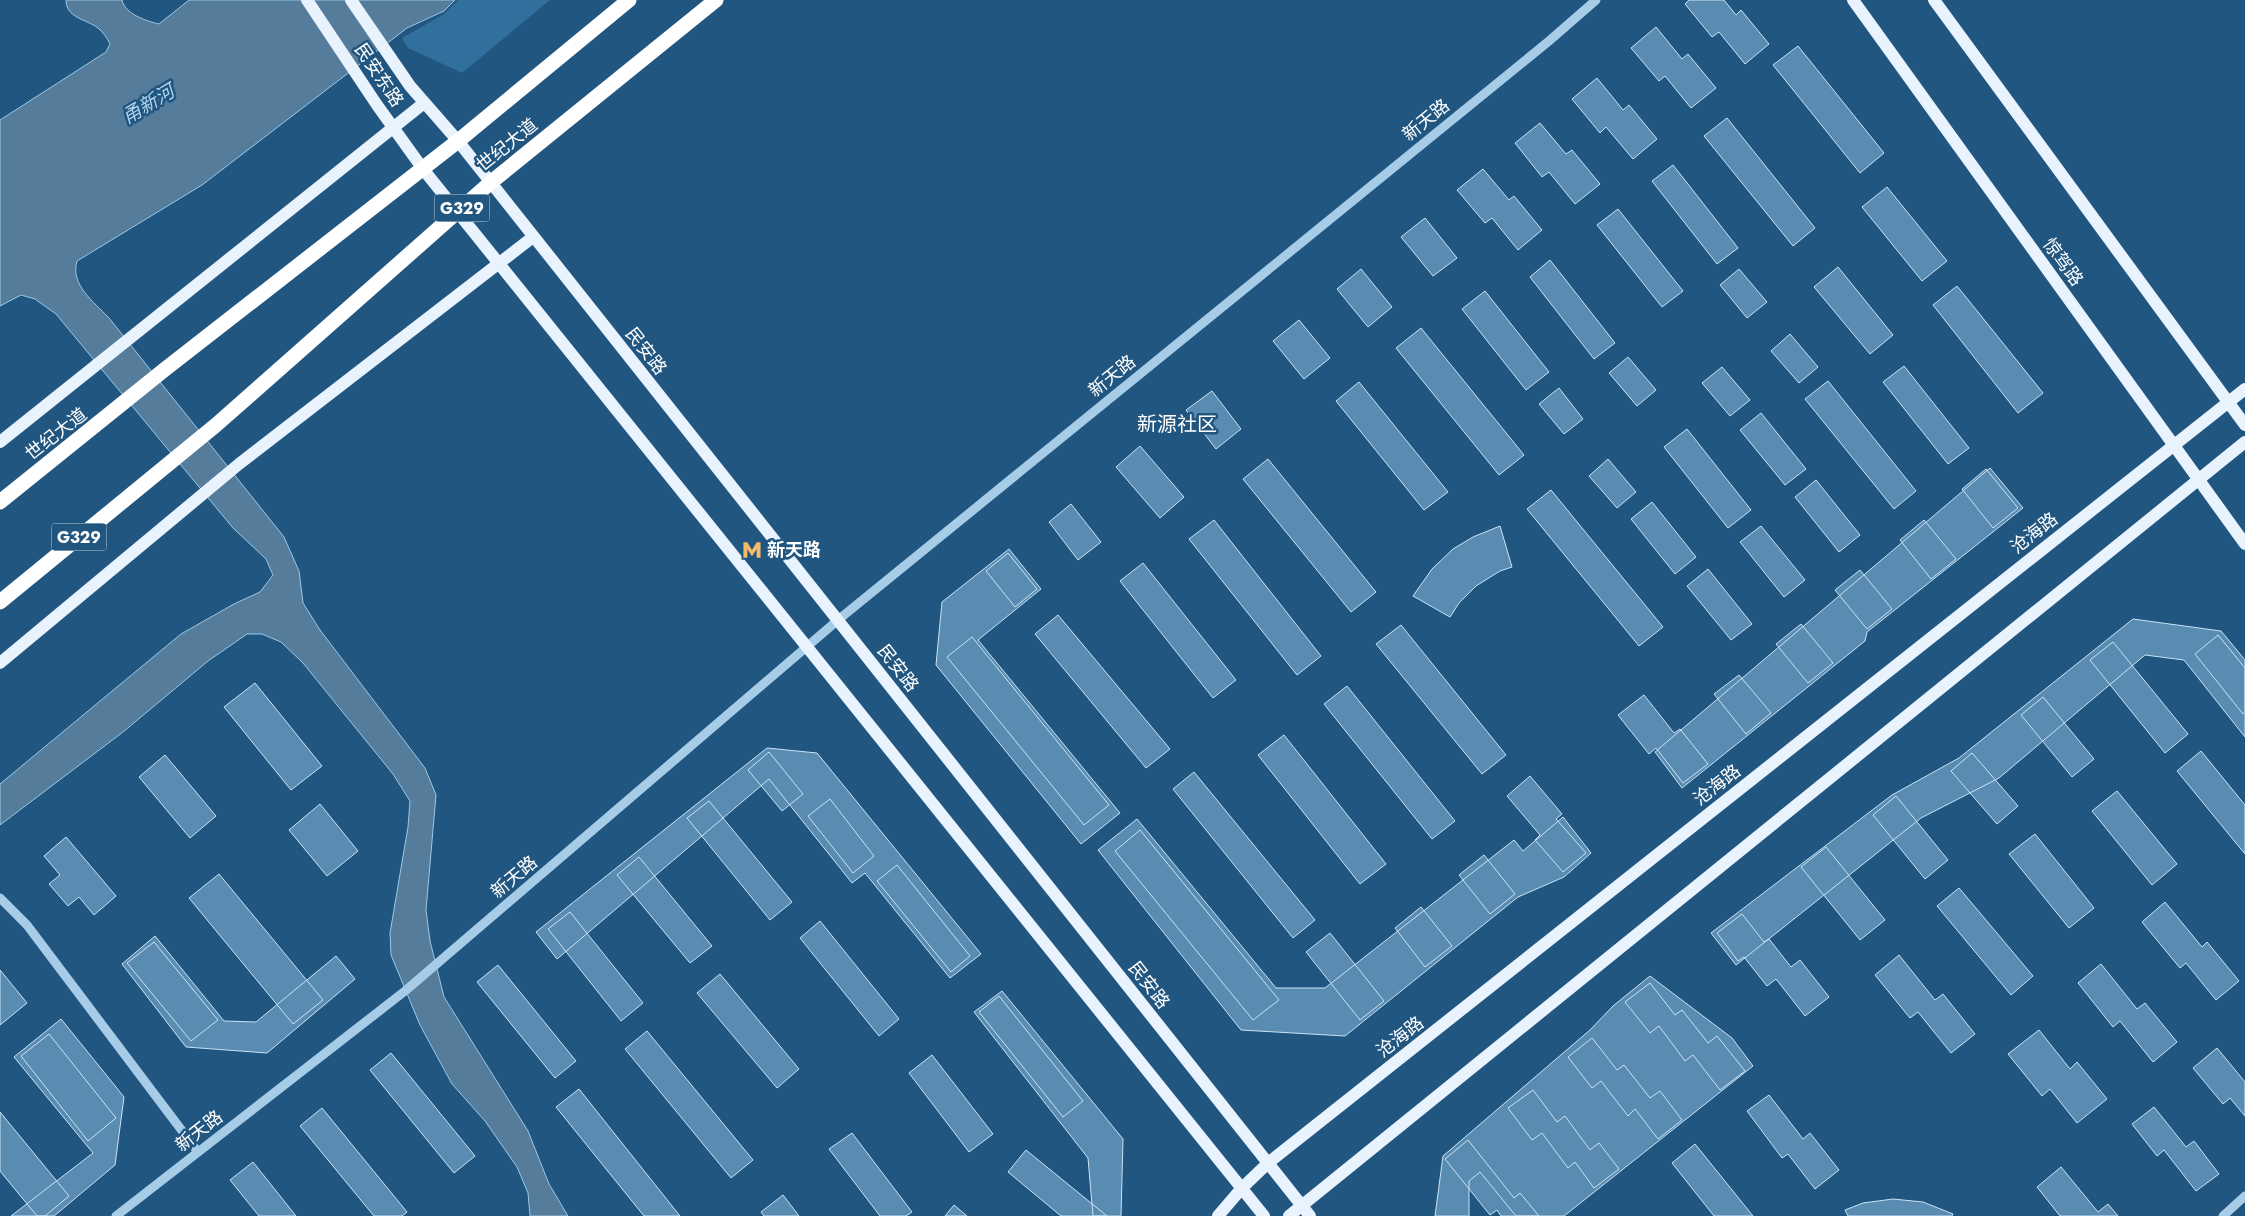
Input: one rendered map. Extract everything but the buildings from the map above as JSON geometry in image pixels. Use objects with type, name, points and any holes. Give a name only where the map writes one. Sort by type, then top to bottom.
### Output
[{"type":"highway","name":"世纪大道","points":[[0,502],[164,370],[458,141],[629,0]]},
{"type":"highway","name":"世纪大道","points":[[0,602],[216,425],[490,183],[716,0]]},
{"type":"main road","name":"民安东路","points":[[307,0],[377,105],[423,168]]},
{"type":"main road","name":"民安东路","points":[[351,0],[410,86],[458,141]]},
{"type":"main road","name":"惊驾路","points":[[1853,0],[2245,544]]},
{"type":"main road","points":[[1934,0],[2245,425]]},
{"type":"main road","points":[[0,442],[424,103]]},
{"type":"main road","name":"民安路","points":[[458,141],[1310,1216]]},
{"type":"main road","points":[[423,168],[1264,1216]]},
{"type":"main road","points":[[0,663],[239,464],[533,237]]},
{"type":"main road","name":"沧海路","points":[[1218,1216],[1242,1188],[1268,1163],[2245,389]]},
{"type":"main road","points":[[1289,1216],[2245,442]]},
{"type":"street","name":"新天路","points":[[116,1216],[404,991],[808,648],[838,620],[1549,41],[1596,0]]},
{"type":"street","points":[[0,898],[26,925],[198,1152]]},
{"type":"street","points":[[2223,1216],[2245,1196]]},
{"type":"shaded area","points":[[458,0],[550,0],[462,73],[408,48],[402,38],[444,14]]},
{"type":"water","name":"甬新河","points":[[66,0],[122,0],[127,9],[132,13],[142,19],[159,24],[189,0],[455,0],[444,11],[407,28],[202,185],[77,261],[76,270],[80,285],[90,299],[109,318],[284,537],[299,571],[303,603],[320,630],[425,768],[436,795],[426,910],[430,941],[444,997],[528,1131],[549,1184],[568,1216],[530,1216],[528,1193],[517,1167],[485,1121],[452,1084],[420,1025],[391,955],[390,933],[408,827],[410,801],[393,774],[303,663],[281,642],[262,634],[247,634],[208,661],[123,732],[0,825],[0,784],[181,634],[234,604],[260,592],[273,575],[266,559],[233,528],[56,314],[35,299],[21,295],[0,306],[0,120],[106,52],[110,44],[98,28],[69,11]]},
{"type":"place","name":"新天路","points":[[752,550]]},
{"type":"district","name":"新源社区","points":[[1177,424]]}]
